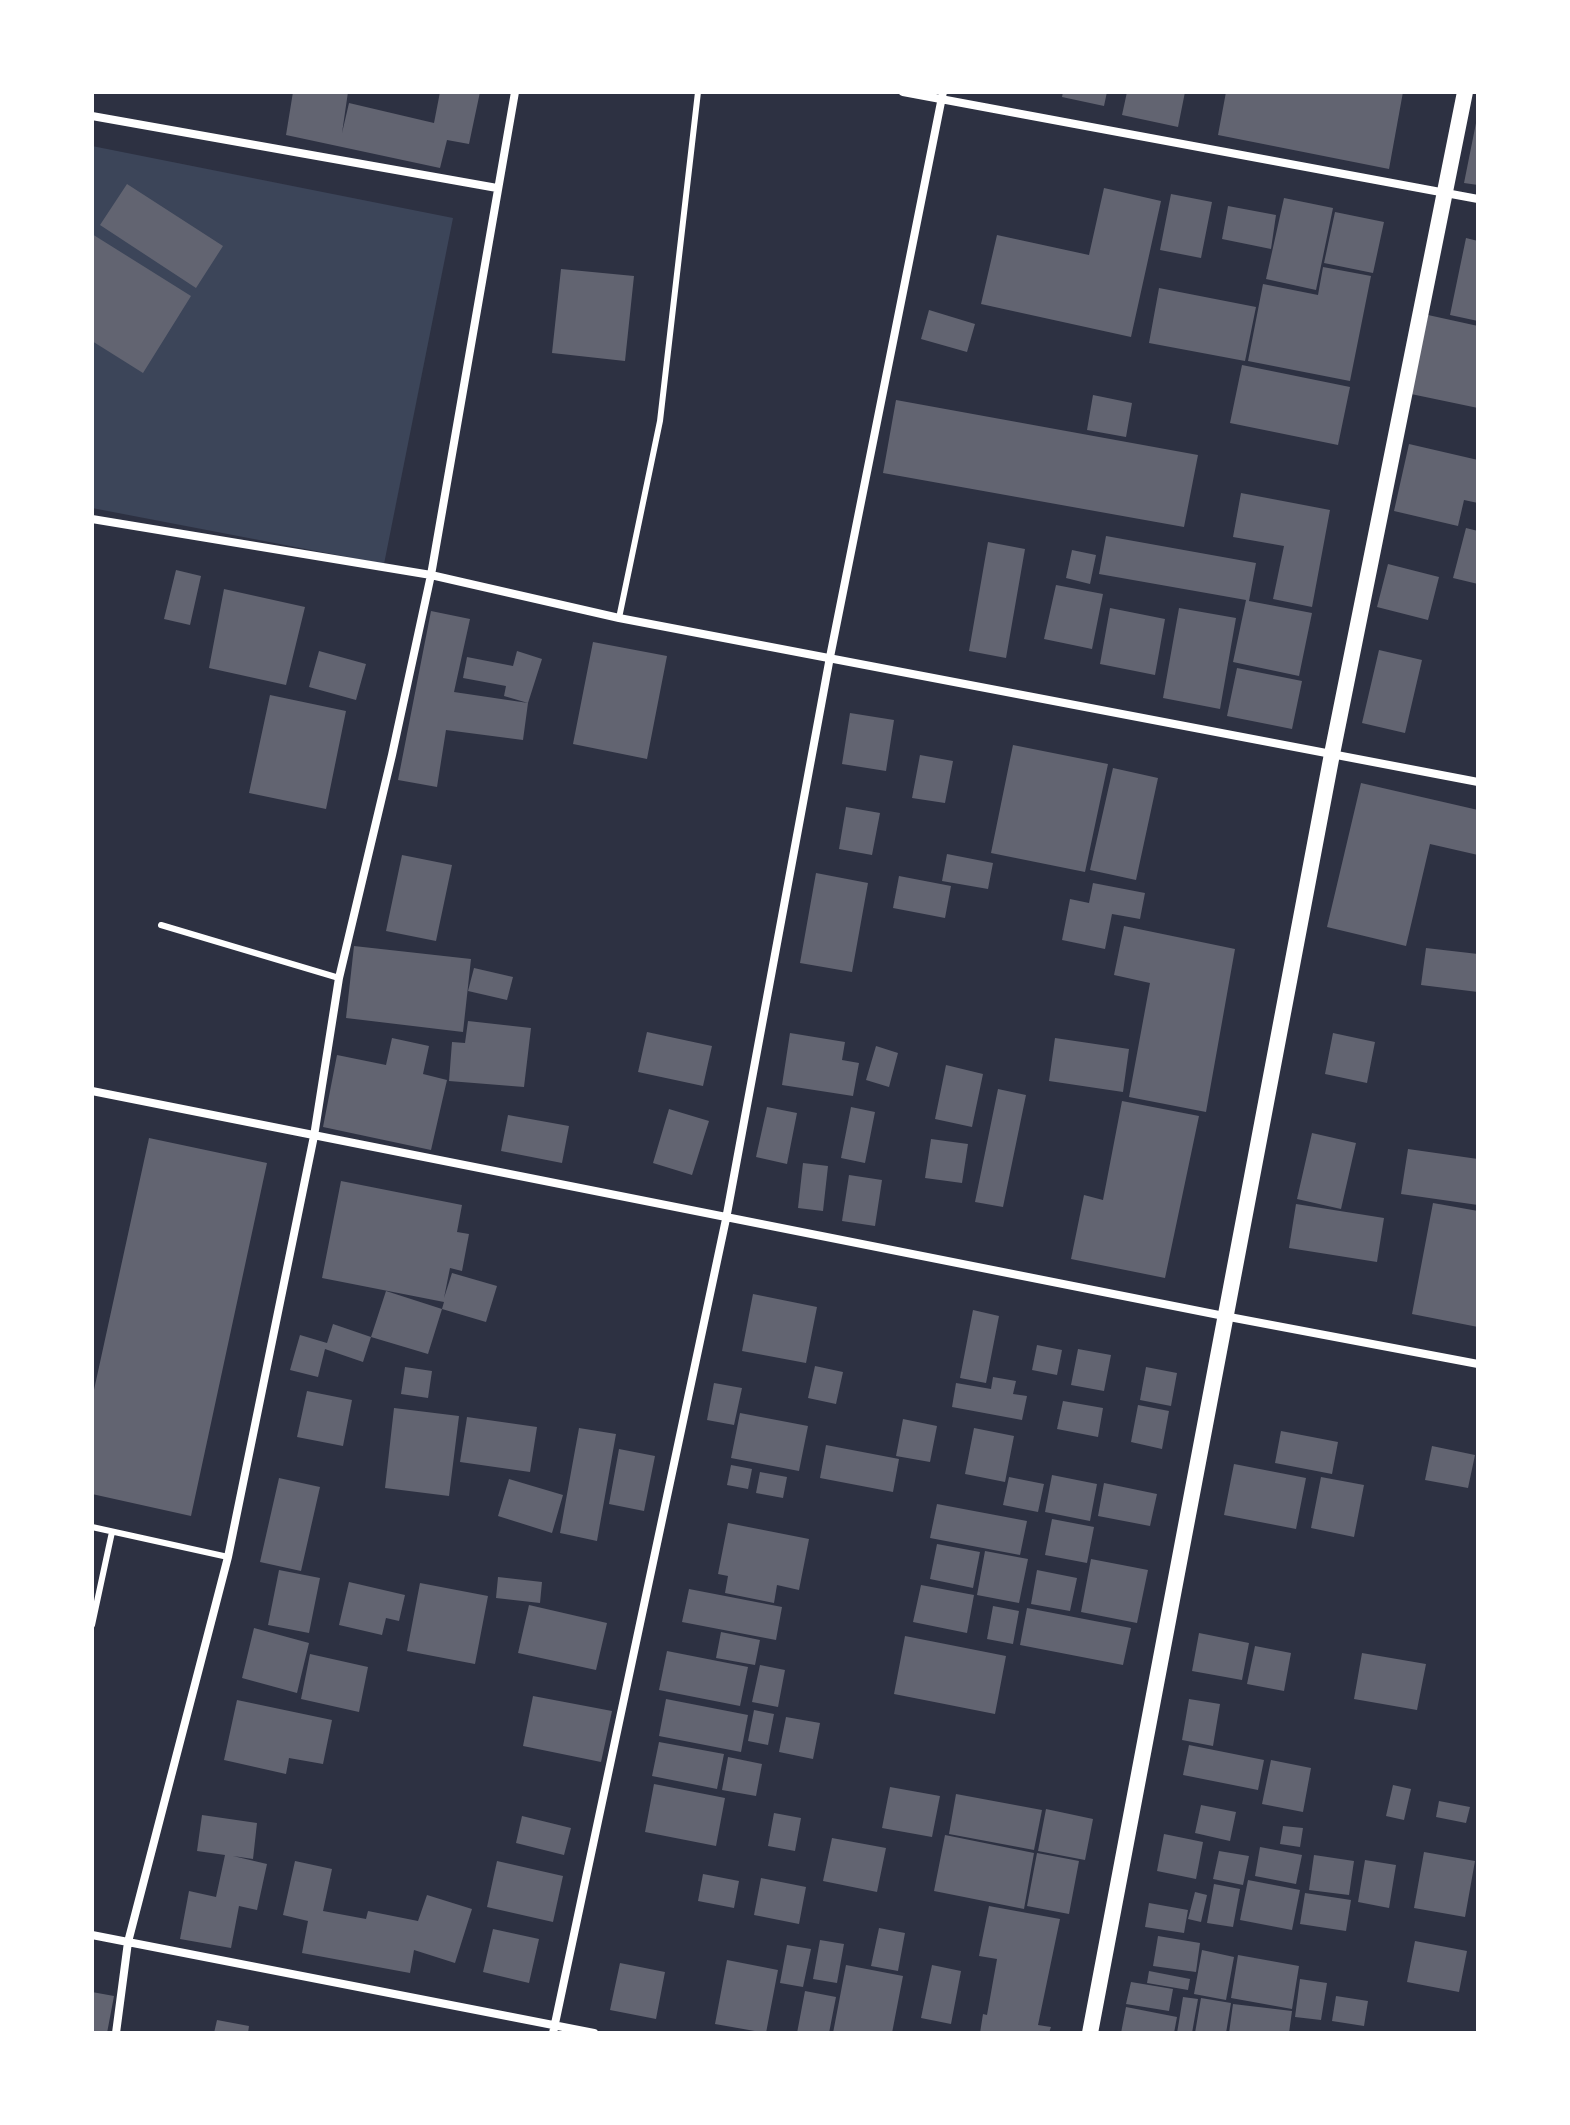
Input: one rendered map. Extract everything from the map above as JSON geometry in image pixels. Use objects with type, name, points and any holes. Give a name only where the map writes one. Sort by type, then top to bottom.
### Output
[{"type":"main road","points":[[1090,2033],[1332,754],[1465,92]]},
{"type":"street","points":[[116,2033],[128,1942],[228,1557],[314,1136],[339,978],[431,575],[515,92]]},
{"type":"street","points":[[903,92],[942,95],[1478,199]]},
{"type":"street","points":[[554,2030],[726,1219],[830,657],[942,95]]},
{"type":"street","points":[[92,116],[497,188]]},
{"type":"street","points":[[92,519],[431,575],[619,618],[1478,782]]},
{"type":"street","points":[[92,1091],[726,1219],[1478,1364]]},
{"type":"street","points":[[92,1935],[554,2030],[594,2033]]},
{"type":"lane","points":[[619,618],[660,421],[698,92]]},
{"type":"lane","points":[[161,925],[339,978]]},
{"type":"lane","points":[[92,1527],[228,1557]]},
{"type":"lane","points":[[92,1625],[112,1532]]},
{"type":"shaded area","points":[[92,146],[453,218],[384,564],[92,508]]},
{"type":"building","points":[[293,92],[348,92],[342,133],[349,103],[434,123],[440,92],[480,92],[469,144],[447,140],[440,168],[286,135]]},
{"type":"building","points":[[1063,92],[1107,92],[1104,106],[1062,97]]},
{"type":"building","points":[[1127,92],[1185,92],[1178,127],[1122,115]]},
{"type":"building","points":[[1226,92],[1403,92],[1389,169],[1218,135]]},
{"type":"building","points":[[1478,118],[1478,185],[1464,183]]},
{"type":"building","points":[[127,184],[223,246],[196,288],[100,225]]},
{"type":"building","points":[[1104,188],[1161,201],[1131,337],[981,304],[997,235],[1089,255]]},
{"type":"building","points":[[1171,194],[1212,202],[1201,258],[1160,250]]},
{"type":"building","points":[[1284,198],[1333,208],[1316,290],[1266,279]]},
{"type":"building","points":[[1228,206],[1276,215],[1271,249],[1222,239]]},
{"type":"building","points":[[1335,212],[1384,222],[1373,273],[1324,263]]},
{"type":"building","points":[[92,234],[191,296],[143,373],[92,341]]},
{"type":"building","points":[[1466,238],[1478,241],[1478,321],[1450,315]]},
{"type":"building","points":[[1323,267],[1371,276],[1350,381],[1248,361],[1263,284],[1318,295]]},
{"type":"building","points":[[561,269],[634,276],[625,361],[552,353]]},
{"type":"building","points":[[1159,288],[1256,307],[1245,361],[1149,343]]},
{"type":"building","points":[[929,310],[975,324],[967,352],[921,339]]},
{"type":"building","points":[[1428,315],[1478,326],[1478,408],[1411,394]]},
{"type":"building","points":[[1242,365],[1350,387],[1338,445],[1230,423]]},
{"type":"building","points":[[1093,395],[1132,403],[1126,437],[1087,430]]},
{"type":"building","points":[[896,400],[1198,455],[1184,527],[883,473]]},
{"type":"building","points":[[1409,444],[1478,460],[1478,503],[1464,500],[1458,526],[1394,511]]},
{"type":"building","points":[[1241,493],[1330,510],[1312,607],[1273,599],[1284,546],[1233,537]]},
{"type":"building","points":[[1466,528],[1478,531],[1478,584],[1453,578]]},
{"type":"building","points":[[1106,536],[1256,563],[1249,601],[1312,613],[1299,676],[1233,662],[1246,600],[1099,574]]},
{"type":"building","points":[[988,542],[1025,549],[1006,658],[969,651]]},
{"type":"building","points":[[1072,550],[1096,555],[1090,584],[1066,578]]},
{"type":"building","points":[[1388,564],[1439,577],[1428,620],[1377,607]]},
{"type":"building","points":[[176,570],[201,576],[190,625],[164,619]]},
{"type":"building","points":[[1056,585],[1103,594],[1092,649],[1044,639]]},
{"type":"building","points":[[224,589],[305,607],[286,685],[209,668]]},
{"type":"building","points":[[1110,608],[1165,619],[1155,675],[1100,664]]},
{"type":"building","points":[[1179,608],[1236,618],[1220,709],[1163,698]]},
{"type":"building","points":[[431,611],[470,619],[454,692],[528,703],[523,740],[446,730],[437,787],[398,780]]},
{"type":"building","points":[[593,642],[667,656],[647,759],[573,744]]},
{"type":"building","points":[[1379,650],[1422,660],[1405,733],[1362,723]]},
{"type":"building","points":[[319,651],[366,664],[356,700],[309,687]]},
{"type":"building","points":[[517,651],[542,659],[528,703],[504,696],[506,686],[463,678],[467,657],[513,666]]},
{"type":"building","points":[[1237,668],[1302,681],[1292,729],[1227,716]]},
{"type":"building","points":[[270,695],[346,711],[326,809],[249,793]]},
{"type":"building","points":[[850,713],[894,720],[886,771],[842,764]]},
{"type":"building","points":[[1013,745],[1108,764],[1085,872],[991,853]]},
{"type":"building","points":[[920,755],[953,761],[945,803],[912,798]]},
{"type":"building","points":[[1113,768],[1158,778],[1136,880],[1090,870]]},
{"type":"building","points":[[1361,783],[1478,810],[1478,855],[1430,844],[1406,946],[1327,927]]},
{"type":"building","points":[[846,807],[880,813],[872,855],[839,849]]},
{"type":"building","points":[[947,854],[993,863],[988,889],[942,881]]},
{"type":"building","points":[[402,855],[452,865],[436,941],[386,931]]},
{"type":"building","points":[[816,873],[868,883],[852,972],[800,963]]},
{"type":"building","points":[[899,876],[951,886],[945,918],[893,908]]},
{"type":"building","points":[[1093,883],[1145,893],[1140,919],[1112,914],[1105,949],[1062,940],[1070,899],[1089,903]]},
{"type":"building","points":[[1124,926],[1235,949],[1206,1112],[1129,1097],[1150,983],[1114,975]]},
{"type":"building","points":[[354,946],[471,959],[463,1032],[346,1018]]},
{"type":"building","points":[[1426,948],[1478,954],[1478,992],[1421,985]]},
{"type":"building","points":[[474,968],[513,977],[507,1000],[468,991]]},
{"type":"building","points":[[468,1021],[531,1028],[524,1087],[449,1081],[452,1042],[465,1043]]},
{"type":"building","points":[[647,1032],[712,1046],[703,1086],[638,1072]]},
{"type":"building","points":[[790,1033],[845,1042],[842,1060],[859,1063],[853,1096],[782,1085]]},
{"type":"building","points":[[1333,1033],[1375,1042],[1367,1083],[1325,1074]]},
{"type":"building","points":[[392,1038],[429,1046],[423,1074],[447,1080],[431,1150],[323,1127],[337,1055],[386,1065]]},
{"type":"building","points":[[1055,1038],[1129,1049],[1123,1092],[1049,1081]]},
{"type":"building","points":[[876,1046],[898,1053],[889,1087],[866,1080]]},
{"type":"building","points":[[946,1065],[983,1074],[972,1127],[935,1119]]},
{"type":"building","points":[[998,1089],[1026,1095],[1003,1207],[975,1202]]},
{"type":"building","points":[[1122,1101],[1199,1116],[1165,1278],[1071,1259],[1084,1195],[1103,1200]]},
{"type":"building","points":[[767,1107],[797,1113],[787,1164],[756,1157]]},
{"type":"building","points":[[851,1107],[875,1112],[865,1163],[841,1158]]},
{"type":"building","points":[[669,1109],[709,1121],[692,1175],[653,1163]]},
{"type":"building","points":[[508,1115],[569,1126],[562,1163],[501,1151]]},
{"type":"building","points":[[1312,1133],[1356,1143],[1341,1209],[1297,1199]]},
{"type":"building","points":[[149,1138],[267,1163],[191,1516],[92,1494],[92,1399]]},
{"type":"building","points":[[931,1139],[968,1144],[962,1183],[925,1178]]},
{"type":"building","points":[[1408,1149],[1478,1159],[1478,1205],[1401,1194]]},
{"type":"building","points":[[803,1163],[828,1166],[823,1211],[798,1208]]},
{"type":"building","points":[[849,1175],[882,1180],[875,1226],[842,1221]]},
{"type":"building","points":[[341,1181],[462,1205],[457,1232],[469,1234],[462,1271],[450,1268],[444,1298],[452,1273],[497,1286],[486,1322],[442,1309],[444,1302],[322,1278]]},
{"type":"building","points":[[1433,1203],[1478,1211],[1478,1327],[1412,1314]]},
{"type":"building","points":[[1296,1204],[1384,1218],[1377,1262],[1289,1248]]},
{"type":"building","points":[[386,1291],[442,1309],[428,1354],[371,1337]]},
{"type":"building","points":[[753,1294],[817,1307],[806,1363],[742,1351]]},
{"type":"building","points":[[973,1310],[999,1316],[986,1383],[960,1378]]},
{"type":"building","points":[[333,1324],[371,1337],[363,1362],[325,1349],[318,1377],[290,1370],[300,1335],[327,1343]]},
{"type":"building","points":[[1037,1345],[1062,1350],[1057,1375],[1032,1370]]},
{"type":"building","points":[[1078,1349],[1111,1355],[1104,1391],[1071,1385]]},
{"type":"building","points":[[815,1366],[843,1372],[836,1404],[808,1398]]},
{"type":"building","points":[[405,1367],[432,1371],[428,1398],[401,1394]]},
{"type":"building","points":[[1146,1367],[1177,1373],[1171,1406],[1140,1400]]},
{"type":"building","points":[[993,1377],[1016,1381],[1013,1394],[1027,1396],[1022,1420],[952,1407],[956,1383],[991,1389]]},
{"type":"building","points":[[714,1383],[742,1388],[734,1425],[707,1420]]},
{"type":"building","points":[[307,1391],[352,1400],[343,1446],[297,1437]]},
{"type":"building","points":[[1063,1401],[1103,1408],[1098,1437],[1057,1429]]},
{"type":"building","points":[[1138,1405],[1169,1411],[1162,1449],[1131,1442]]},
{"type":"building","points":[[394,1408],[459,1416],[449,1496],[385,1488]]},
{"type":"building","points":[[740,1413],[808,1426],[799,1471],[731,1458]]},
{"type":"building","points":[[467,1417],[537,1427],[530,1472],[460,1462]]},
{"type":"building","points":[[903,1419],[937,1426],[930,1462],[896,1456]]},
{"type":"building","points":[[579,1428],[616,1434],[597,1541],[560,1533]]},
{"type":"building","points":[[974,1428],[1014,1436],[1005,1482],[965,1474]]},
{"type":"building","points":[[1281,1431],[1338,1442],[1332,1474],[1275,1463]]},
{"type":"building","points":[[826,1445],[899,1459],[893,1492],[820,1478]]},
{"type":"building","points":[[1432,1446],[1475,1455],[1468,1488],[1425,1480]]},
{"type":"building","points":[[619,1449],[655,1456],[644,1511],[609,1504]]},
{"type":"building","points":[[1234,1464],[1306,1478],[1296,1529],[1224,1515]]},
{"type":"building","points":[[731,1465],[752,1469],[748,1489],[727,1485]]},
{"type":"building","points":[[760,1472],[787,1477],[783,1498],[756,1493]]},
{"type":"building","points":[[1052,1475],[1097,1484],[1090,1521],[1045,1512]]},
{"type":"building","points":[[1009,1477],[1044,1484],[1038,1512],[1003,1505]]},
{"type":"building","points":[[1321,1477],[1364,1485],[1354,1537],[1311,1528]]},
{"type":"building","points":[[279,1478],[320,1487],[301,1571],[260,1562]]},
{"type":"building","points":[[509,1479],[563,1495],[552,1533],[498,1516]]},
{"type":"building","points":[[1104,1483],[1157,1494],[1150,1526],[1098,1516]]},
{"type":"building","points":[[937,1504],[1027,1521],[1020,1555],[930,1538]]},
{"type":"building","points":[[1052,1519],[1094,1527],[1087,1563],[1045,1555]]},
{"type":"building","points":[[728,1523],[809,1539],[799,1590],[777,1585],[774,1603],[725,1593],[728,1576],[718,1574]]},
{"type":"building","points":[[937,1544],[980,1552],[973,1588],[930,1579]]},
{"type":"building","points":[[985,1551],[1028,1559],[1019,1603],[977,1595]]},
{"type":"building","points":[[1091,1559],[1148,1570],[1137,1623],[1081,1612]]},
{"type":"building","points":[[279,1570],[320,1578],[309,1633],[268,1625]]},
{"type":"building","points":[[1037,1570],[1077,1578],[1070,1611],[1031,1604]]},
{"type":"building","points":[[498,1577],[542,1582],[540,1603],[496,1598]]},
{"type":"building","points":[[349,1582],[405,1595],[399,1621],[386,1618],[382,1635],[339,1625]]},
{"type":"building","points":[[420,1583],[488,1596],[475,1664],[407,1651]]},
{"type":"building","points":[[921,1585],[974,1595],[967,1633],[913,1622]]},
{"type":"building","points":[[689,1589],[782,1607],[776,1640],[682,1622]]},
{"type":"building","points":[[529,1605],[607,1623],[596,1670],[518,1653]]},
{"type":"building","points":[[993,1606],[1019,1611],[1013,1644],[987,1639]]},
{"type":"building","points":[[1027,1608],[1131,1628],[1123,1665],[1020,1645]]},
{"type":"building","points":[[254,1628],[309,1643],[297,1693],[242,1678]]},
{"type":"building","points":[[721,1632],[760,1640],[755,1665],[716,1658]]},
{"type":"building","points":[[1199,1633],[1249,1643],[1242,1680],[1192,1671]]},
{"type":"building","points":[[905,1636],[1006,1656],[995,1714],[894,1694]]},
{"type":"building","points":[[1255,1646],[1291,1653],[1284,1691],[1247,1684]]},
{"type":"building","points":[[667,1651],[748,1667],[740,1706],[659,1690]]},
{"type":"building","points":[[1362,1653],[1426,1664],[1417,1710],[1354,1699]]},
{"type":"building","points":[[310,1654],[368,1667],[359,1712],[301,1699]]},
{"type":"building","points":[[760,1665],[785,1670],[778,1707],[752,1702]]},
{"type":"building","points":[[533,1696],[612,1711],[601,1762],[523,1746]]},
{"type":"building","points":[[666,1699],[748,1715],[741,1752],[659,1736]]},
{"type":"building","points":[[1189,1699],[1220,1704],[1213,1746],[1182,1740]]},
{"type":"building","points":[[237,1700],[332,1720],[323,1764],[289,1758],[286,1774],[224,1760]]},
{"type":"building","points":[[754,1710],[774,1714],[768,1745],[748,1741]]},
{"type":"building","points":[[786,1717],[820,1723],[813,1759],[779,1752]]},
{"type":"building","points":[[659,1742],[724,1754],[717,1789],[652,1776]]},
{"type":"building","points":[[1189,1745],[1264,1760],[1258,1790],[1183,1775]]},
{"type":"building","points":[[728,1757],[762,1764],[756,1796],[722,1790]]},
{"type":"building","points":[[1271,1760],[1311,1768],[1303,1812],[1262,1804]]},
{"type":"building","points":[[654,1784],[725,1798],[716,1846],[645,1832]]},
{"type":"building","points":[[1393,1785],[1411,1789],[1404,1820],[1386,1816]]},
{"type":"building","points":[[890,1787],[940,1796],[932,1837],[882,1828]]},
{"type":"building","points":[[956,1794],[1042,1810],[1034,1850],[949,1834]]},
{"type":"building","points":[[1439,1801],[1470,1807],[1466,1823],[1436,1817]]},
{"type":"building","points":[[1201,1805],[1236,1812],[1230,1841],[1195,1833]]},
{"type":"building","points":[[1046,1809],[1093,1819],[1085,1860],[1038,1851]]},
{"type":"building","points":[[774,1813],[801,1818],[795,1851],[768,1846]]},
{"type":"building","points":[[202,1815],[257,1823],[253,1859],[233,1856],[267,1864],[257,1910],[239,1906],[231,1948],[180,1939],[189,1891],[216,1897],[225,1855],[197,1851]]},
{"type":"building","points":[[522,1816],[571,1828],[564,1855],[516,1843]]},
{"type":"building","points":[[1283,1826],[1303,1828],[1300,1847],[1280,1844]]},
{"type":"building","points":[[1164,1834],[1203,1842],[1196,1879],[1157,1871]]},
{"type":"building","points":[[945,1835],[1034,1853],[1024,1909],[934,1891]]},
{"type":"building","points":[[832,1838],[886,1848],[877,1892],[823,1881]]},
{"type":"building","points":[[1260,1847],[1302,1855],[1296,1884],[1255,1876]]},
{"type":"building","points":[[1219,1851],[1249,1856],[1243,1885],[1213,1879]]},
{"type":"building","points":[[1424,1852],[1475,1861],[1465,1917],[1414,1908]]},
{"type":"building","points":[[1037,1853],[1079,1861],[1069,1914],[1027,1906]]},
{"type":"building","points":[[1314,1855],[1354,1861],[1349,1895],[1309,1890]]},
{"type":"building","points":[[1365,1860],[1396,1865],[1389,1908],[1358,1902]]},
{"type":"building","points":[[295,1861],[332,1869],[323,1911],[366,1919],[368,1911],[418,1921],[427,1895],[472,1909],[455,1963],[414,1950],[410,1973],[302,1953],[308,1921],[283,1915]]},
{"type":"building","points":[[497,1861],[563,1876],[553,1922],[487,1907]]},
{"type":"building","points":[[703,1874],[739,1881],[734,1908],[698,1901]]},
{"type":"building","points":[[761,1878],[806,1887],[799,1924],[754,1915]]},
{"type":"building","points":[[1248,1880],[1300,1890],[1292,1930],[1240,1920]]},
{"type":"building","points":[[1214,1884],[1240,1889],[1233,1927],[1207,1923]]},
{"type":"building","points":[[1195,1892],[1207,1895],[1201,1922],[1188,1919]]},
{"type":"building","points":[[1305,1893],[1351,1900],[1346,1931],[1300,1924]]},
{"type":"building","points":[[1149,1903],[1188,1910],[1184,1933],[1145,1927]]},
{"type":"building","points":[[989,1906],[1060,1919],[1038,2025],[1051,2027],[1049,2033],[980,2033],[983,2014],[987,2015],[997,1959],[979,1956]]},
{"type":"building","points":[[879,1928],[905,1933],[898,1971],[871,1966]]},
{"type":"building","points":[[493,1929],[539,1939],[529,1983],[483,1972]]},
{"type":"building","points":[[1158,1936],[1200,1943],[1196,1972],[1153,1966]]},
{"type":"building","points":[[820,1940],[844,1944],[837,1983],[813,1979]]},
{"type":"building","points":[[1415,1941],[1467,1951],[1459,1992],[1407,1982]]},
{"type":"building","points":[[787,1945],[811,1949],[803,1987],[780,1983]]},
{"type":"building","points":[[1202,1950],[1234,1957],[1226,2000],[1194,1994]]},
{"type":"building","points":[[1238,1955],[1299,1966],[1292,2009],[1231,1998]]},
{"type":"building","points":[[727,1960],[778,1970],[766,2033],[715,2024]]},
{"type":"building","points":[[620,1963],[665,1972],[656,2019],[610,2010]]},
{"type":"building","points":[[846,1965],[903,1976],[892,2033],[833,2033]]},
{"type":"building","points":[[932,1965],[961,1971],[951,2024],[921,2018]]},
{"type":"building","points":[[1149,1971],[1190,1979],[1188,1990],[1147,1983]]},
{"type":"building","points":[[1300,1979],[1327,1983],[1321,2020],[1295,2017]]},
{"type":"building","points":[[1131,1982],[1173,1989],[1169,2011],[1126,2004]]},
{"type":"building","points":[[805,1991],[836,1997],[829,2033],[797,2033]]},
{"type":"building","points":[[92,1992],[114,1996],[107,2033],[92,2031]]},
{"type":"building","points":[[1336,1996],[1368,2001],[1364,2026],[1332,2021]]},
{"type":"building","points":[[1183,1997],[1198,1999],[1192,2033],[1177,2033]]},
{"type":"building","points":[[1201,1998],[1231,2003],[1226,2033],[1195,2033]]},
{"type":"building","points":[[1233,2004],[1292,2011],[1289,2033],[1229,2033]]},
{"type":"building","points":[[1126,2007],[1177,2017],[1174,2033],[1121,2033]]},
{"type":"building","points":[[217,2020],[249,2026],[248,2033],[214,2033]]}]
